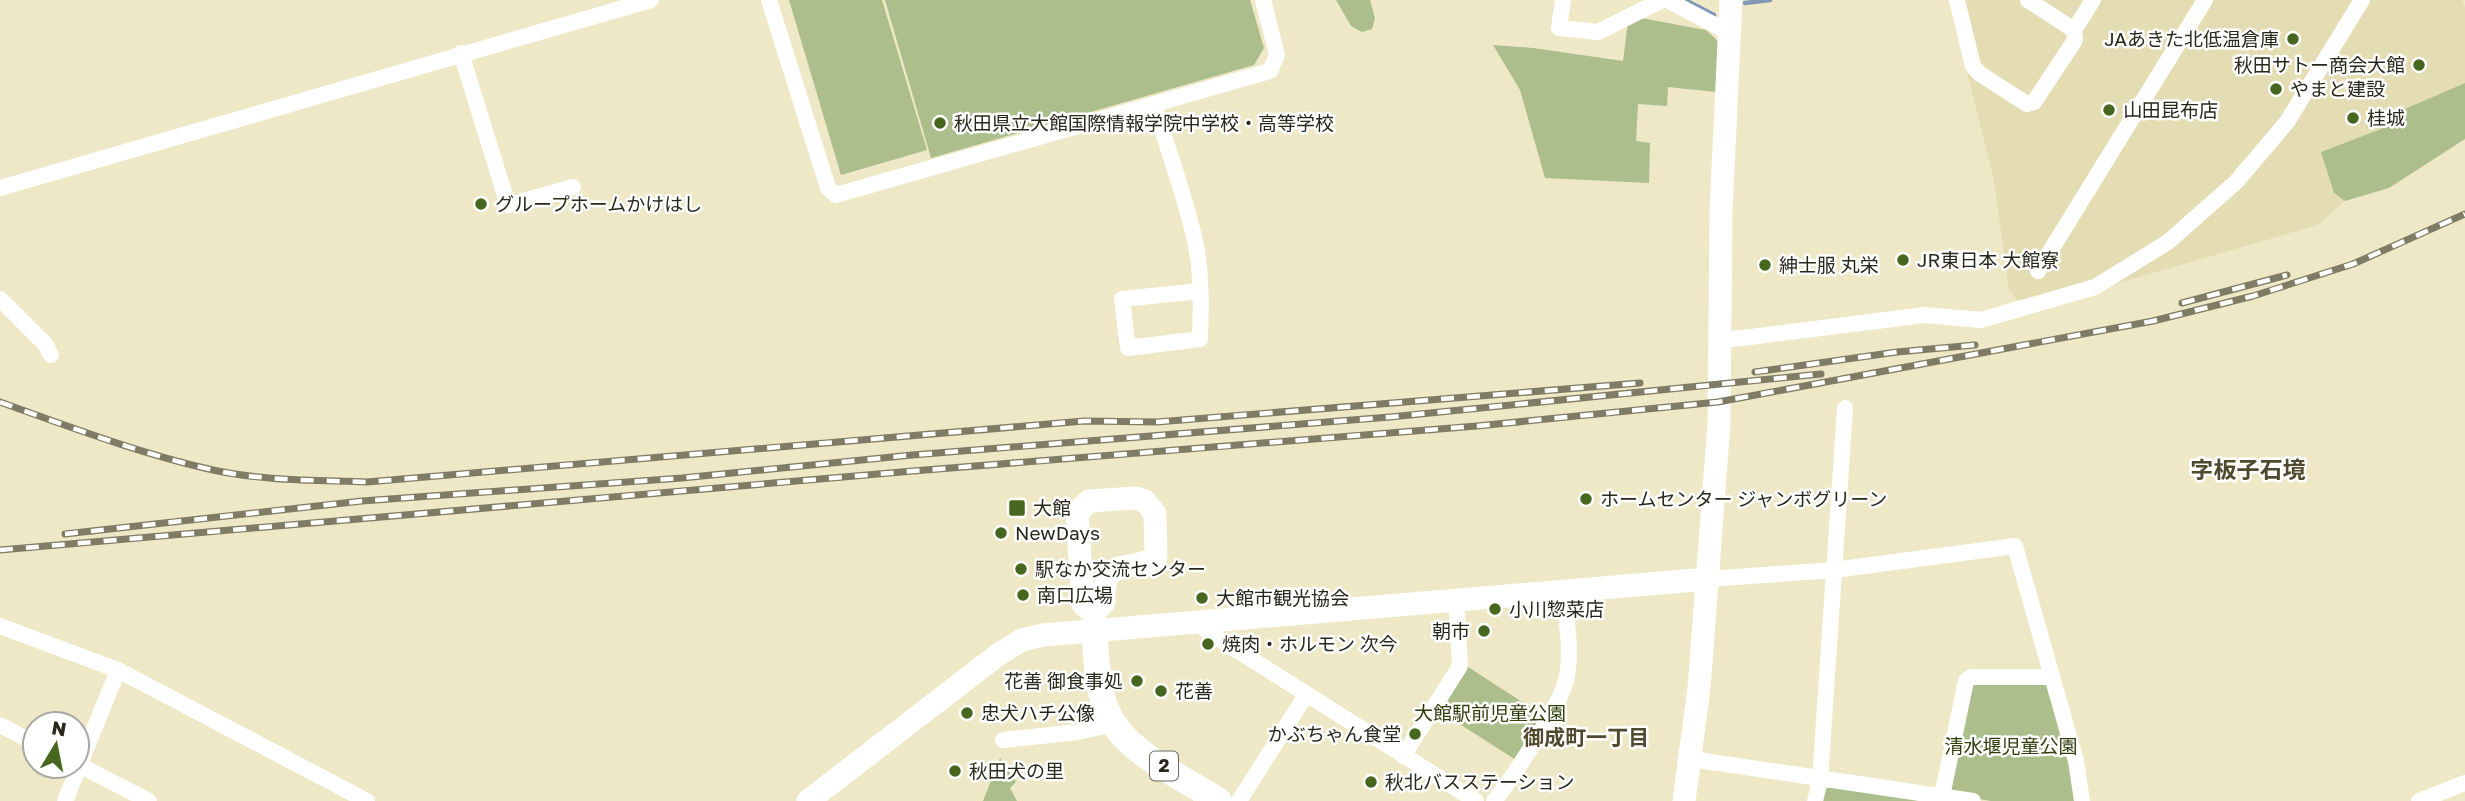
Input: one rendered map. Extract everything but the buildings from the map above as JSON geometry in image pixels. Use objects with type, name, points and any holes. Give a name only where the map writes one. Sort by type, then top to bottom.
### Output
[{"type":"main road","name":"2","points":[[1093,622],[1101,693],[1114,724],[1140,749],[1219,801]]},
{"type":"street","points":[[0,188],[651,0]]},
{"type":"street","points":[[769,0],[828,187],[836,195],[1270,71],[1277,55],[1263,0]]},
{"type":"street","points":[[1563,0],[1559,28],[1598,32],[1665,0],[1730,33]]},
{"type":"street","points":[[1685,801],[1691,759],[1719,422],[1718,341],[1731,0]]},
{"type":"street","points":[[1957,0],[1973,66],[1980,74],[2027,104],[2035,102],[2075,40],[2074,30],[2093,0]]},
{"type":"street","points":[[2028,0],[2074,30]]},
{"type":"street","points":[[2038,271],[2205,0]]},
{"type":"street","points":[[1718,341],[1925,315],[1981,320],[2095,287],[2168,242],[2236,182],[2287,122],[2362,0]]},
{"type":"street","points":[[461,53],[508,205],[573,187]]},
{"type":"street","points":[[1154,105],[1195,240],[1200,291],[1200,339],[1128,348],[1122,299],[1200,291]]},
{"type":"street","points":[[0,299],[45,344],[51,355]]},
{"type":"street","points":[[1815,801],[1820,780],[1845,408]]},
{"type":"street","points":[[1136,498],[1145,500],[1155,514],[1156,557],[1127,563],[1110,573],[1103,587],[1104,602],[1093,622],[1083,604],[1077,513],[1090,501],[1136,498]]},
{"type":"street","points":[[808,801],[1010,646],[1032,637],[1093,622],[1196,622],[1834,570],[2015,545],[2076,761],[2082,801]]},
{"type":"street","points":[[1494,801],[1551,712],[1567,678],[1569,659],[1563,590]]},
{"type":"street","points":[[1403,755],[1460,666],[1456,600]]},
{"type":"street","points":[[1196,622],[1306,695],[1476,801]]},
{"type":"street","points":[[0,626],[118,670],[367,801]]},
{"type":"street","points":[[91,734],[118,670]]},
{"type":"street","points":[[1941,799],[1966,681],[1971,677],[2051,677]]},
{"type":"street","points":[[1240,801],[1306,695]]},
{"type":"street","points":[[1003,740],[1078,732],[1114,724]]},
{"type":"street","points":[[0,725],[21,736]]},
{"type":"street","points":[[1691,759],[1941,799],[1973,801]]},
{"type":"street","points":[[91,772],[149,801]]},
{"type":"street","points":[[65,801],[73,780]]},
{"type":"street","points":[[2419,801],[2457,791]]},
{"type":"shaded area","points":[[1949,0],[2462,0],[2465,7],[2465,83],[2386,117],[2390,126],[2321,152],[2334,193],[2345,201],[2318,225],[2026,310],[2009,290],[1994,181]]},
{"type":"green space","points":[[789,0],[882,0],[927,150],[841,175]]},
{"type":"green space","name":"秋田県立大館国際情報学院中学校・高等学校","points":[[885,0],[1250,0],[1264,48],[1254,65],[931,158]]},
{"type":"green space","points":[[1336,0],[1370,0],[1375,18],[1372,29],[1362,32],[1351,26]]},
{"type":"green space","points":[[1641,18],[1706,30],[1718,41],[1716,92],[1668,87],[1667,106],[1638,104],[1636,141],[1650,143],[1649,183],[1545,178],[1520,90],[1493,45],[1623,61],[1628,22]]},
{"type":"green space","points":[[2465,83],[2465,139],[2389,188],[2345,201],[2334,193],[2321,152],[2389,126],[2386,117]]},
{"type":"green space","name":"大館駅前児童公園","points":[[1465,665],[1544,716],[1516,760],[1436,709]]},
{"type":"green space","name":"清水堰児童公園","points":[[1967,684],[2050,684],[2070,754],[2075,801],[1991,801],[1947,794]]},
{"type":"green space","points":[[1000,758],[1016,782],[1010,788],[1017,801],[983,801]]},
{"type":"green space","points":[[1829,786],[1924,801],[1821,801],[1822,793]]},
{"type":"waterway","points":[[1685,0],[1714,15]]},
{"type":"waterway","points":[[1745,3],[1770,0]]},
{"type":"railway","points":[[0,550],[913,471],[1477,426],[1718,402],[2153,321],[2253,296],[2353,264],[2465,214]]},
{"type":"railway","points":[[2182,303],[2287,275]]},
{"type":"railway","points":[[1755,372],[1897,352],[1975,345]]},
{"type":"railway","points":[[65,534],[362,501],[682,478],[912,455],[1390,417],[1821,374]]},
{"type":"railway","points":[[0,402],[132,448],[213,470],[271,478],[367,482],[1084,421],[1157,422],[1640,383]]},
{"type":"place","name":"JAあきた北低温倉庫","points":[[2293,39]]},
{"type":"place","name":"秋田サトー商会大館","points":[[2419,65]]},
{"type":"place","name":"やまと建設","points":[[2276,89]]},
{"type":"place","name":"山田昆布店","points":[[2109,110]]},
{"type":"place","name":"桂城","points":[[2353,118]]},
{"type":"place","name":"秋田県立大館国際情報学院中学校・高等学校","points":[[940,123]]},
{"type":"place","name":"グループホームかけはし","points":[[481,204]]},
{"type":"place","name":"JR東日本 大館寮","points":[[1903,260]]},
{"type":"place","name":"紳士服 丸栄","points":[[1765,265]]},
{"type":"place","name":"ホームセンター ジャンボグリーン","points":[[1586,499]]},
{"type":"place","name":"大館","points":[[1017,508]]},
{"type":"place","name":"NewDays","points":[[1001,533]]},
{"type":"place","name":"駅なか交流センター","points":[[1021,569]]},
{"type":"place","name":"南口広場","points":[[1023,595]]},
{"type":"place","name":"大館市観光協会","points":[[1202,598]]},
{"type":"place","name":"小川惣菜店","points":[[1495,609]]},
{"type":"place","name":"朝市","points":[[1484,631]]},
{"type":"place","name":"焼肉・ホルモン 次今","points":[[1208,644]]},
{"type":"place","name":"花善 御食事処","points":[[1137,681]]},
{"type":"place","name":"花善","points":[[1161,691]]},
{"type":"place","name":"忠犬ハチ公像","points":[[967,713]]},
{"type":"place","name":"かぶちゃん食堂","points":[[1415,734]]},
{"type":"place","name":"秋田犬の里","points":[[955,771]]},
{"type":"place","name":"秋北バスステーション","points":[[1371,782]]},
{"type":"district","name":"字板子石境","points":[[2248,470]]},
{"type":"district","name":"御成町一丁目","points":[[1586,738]]}]
